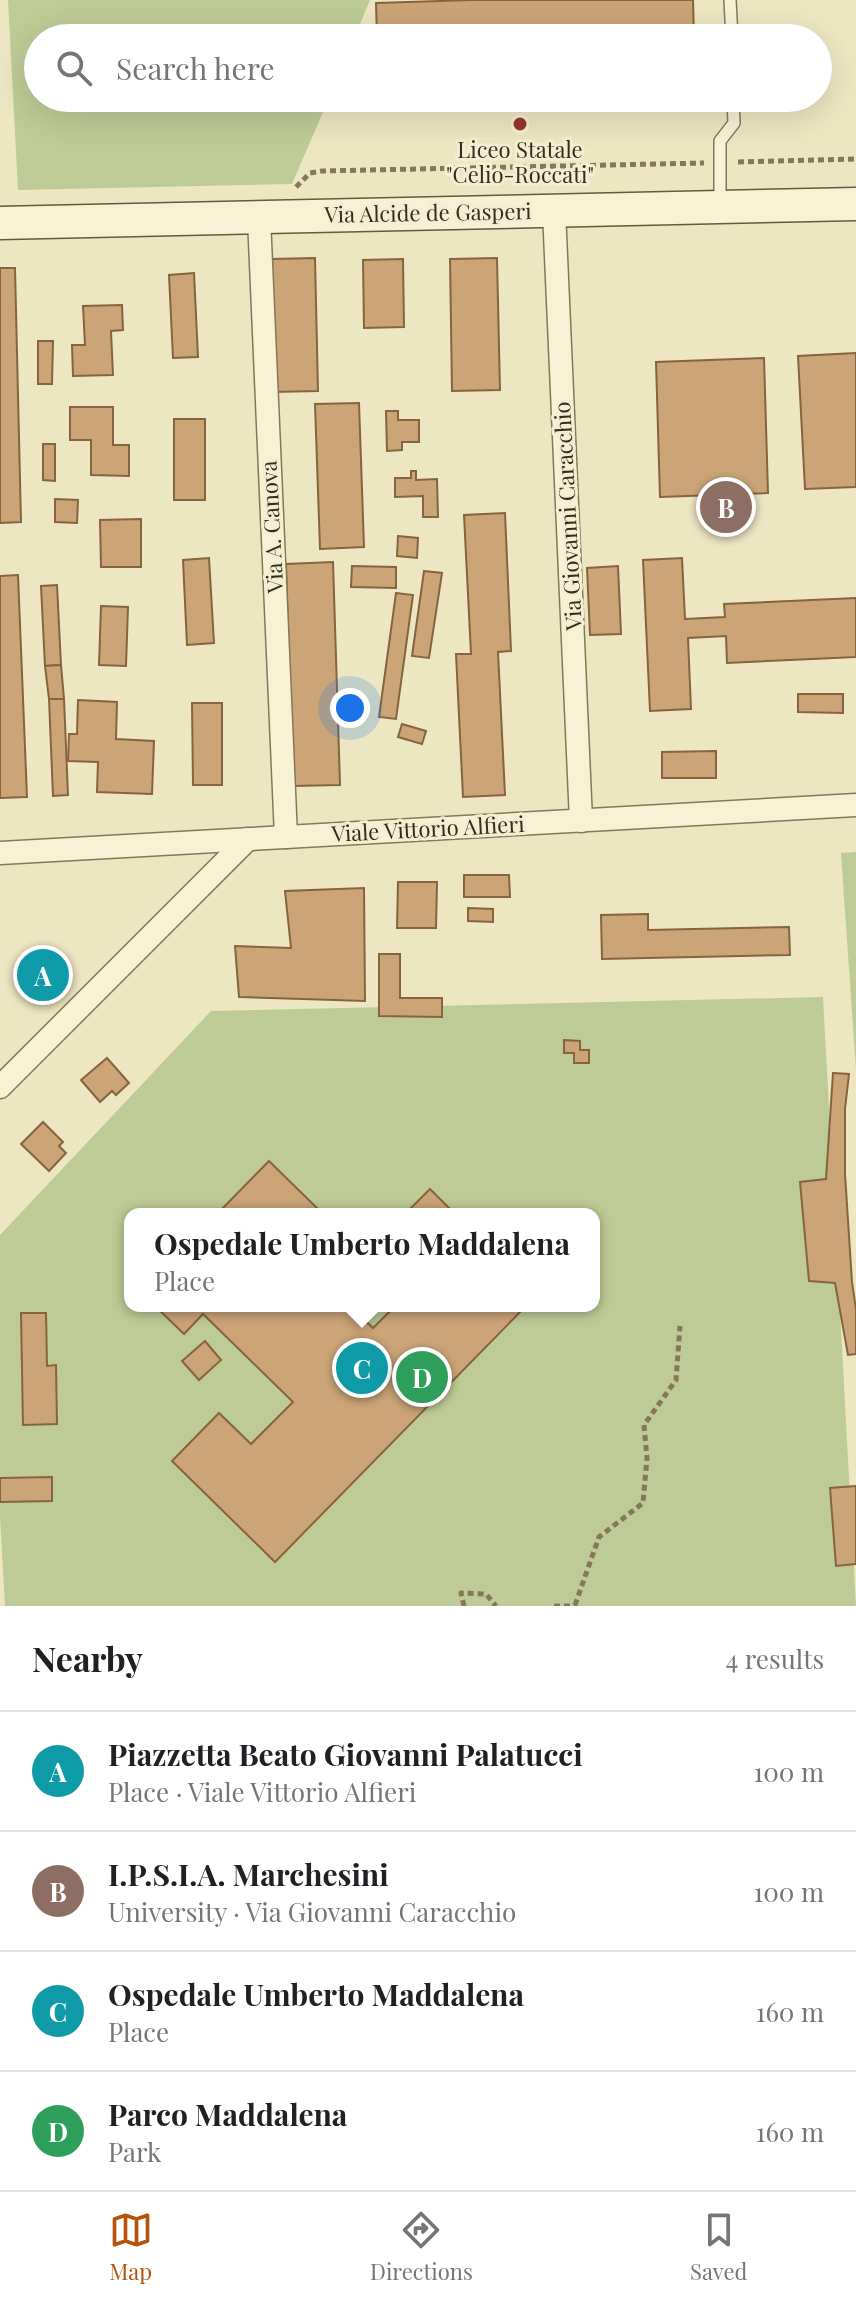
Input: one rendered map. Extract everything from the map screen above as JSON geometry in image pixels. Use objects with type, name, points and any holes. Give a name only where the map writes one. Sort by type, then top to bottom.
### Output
[{"type":"street","name":"Via Alcide de Gasperi","points":[[0,223],[856,204]]},
{"type":"street","name":"Via Giovanni Caracchio","points":[[554,211],[581,821]]},
{"type":"street","name":"Via A. Canova","points":[[259,218],[286,837]]},
{"type":"street","name":"Viale Vittorio Alfieri","points":[[0,853],[856,805]]},
{"type":"street","points":[[0,1087],[248,839]]},
{"type":"lane","points":[[730,0],[731,24]]},
{"type":"lane","points":[[720,207],[720,141],[734,123],[734,112]]},
{"type":"path","points":[[290,194],[305,176],[322,171],[856,159]]},
{"type":"path","points":[[554,1606],[577,1605],[599,1537],[643,1503],[647,1458],[644,1425],[676,1380],[680,1326]]},
{"type":"path","points":[[464,1606],[461,1593],[486,1594],[496,1606]]},
{"type":"green space","points":[[8,0],[370,0],[360,24],[24,24],[24,112],[323,112],[292,184],[18,190]]},
{"type":"green space","points":[[856,852],[856,1070],[841,853]]},
{"type":"green space","points":[[823,997],[856,1606],[5,1606],[0,1518],[0,1235],[211,1011]]},
{"type":"building","points":[[693,0],[694,24],[377,24],[376,3]]},
{"type":"building","points":[[315,258],[318,391],[273,392],[271,259]]},
{"type":"building","points":[[497,258],[500,390],[452,391],[450,259]]},
{"type":"building","points":[[403,259],[404,327],[364,328],[363,260]]},
{"type":"building","points":[[0,268],[15,268],[21,522],[0,523]]},
{"type":"building","points":[[194,273],[198,357],[173,358],[169,275]]},
{"type":"building","points":[[122,305],[123,330],[111,331],[113,375],[73,376],[72,345],[85,345],[83,306]]},
{"type":"building","points":[[38,341],[53,341],[52,384],[38,384]]},
{"type":"building","points":[[856,353],[856,487],[805,489],[798,356]]},
{"type":"building","points":[[764,358],[768,493],[660,497],[656,362]]},
{"type":"building","points":[[359,403],[364,547],[320,549],[315,404]]},
{"type":"building","points":[[70,407],[113,407],[113,445],[129,445],[129,476],[91,475],[91,440],[70,440]]},
{"type":"building","points":[[386,411],[398,411],[398,420],[419,420],[419,442],[402,442],[402,450],[387,451]]},
{"type":"building","points":[[174,419],[205,419],[205,500],[174,500]]},
{"type":"building","points":[[43,444],[55,444],[55,481],[43,480]]},
{"type":"building","points":[[411,471],[416,471],[416,480],[437,479],[438,517],[423,517],[423,496],[395,497],[395,478],[411,478]]},
{"type":"building","points":[[55,499],[78,500],[77,523],[55,522]]},
{"type":"building","points":[[505,513],[511,651],[498,652],[505,795],[463,797],[456,654],[471,654],[464,515]]},
{"type":"building","points":[[141,519],[141,567],[101,567],[100,520]]},
{"type":"building","points":[[398,536],[418,538],[417,558],[397,556]]},
{"type":"building","points":[[209,558],[214,643],[187,645],[183,560]]},
{"type":"building","points":[[682,558],[685,619],[725,617],[724,604],[856,598],[856,657],[727,663],[726,636],[688,638],[691,709],[650,711],[643,560]]},
{"type":"building","points":[[333,562],[340,785],[293,786],[286,564]]},
{"type":"building","points":[[352,566],[396,567],[396,588],[351,587]]},
{"type":"building","points":[[618,566],[621,634],[590,635],[587,568]]},
{"type":"building","points":[[424,571],[442,573],[429,658],[412,656]]},
{"type":"building","points":[[18,575],[27,797],[0,798],[0,576]]},
{"type":"building","points":[[57,585],[61,665],[45,666],[41,586]]},
{"type":"building","points":[[396,593],[413,595],[396,719],[379,717]]},
{"type":"building","points":[[101,606],[128,607],[126,666],[99,665]]},
{"type":"building","points":[[61,665],[64,699],[49,699],[45,666]]},
{"type":"building","points":[[798,694],[843,694],[843,713],[798,712]]},
{"type":"building","points":[[49,699],[64,699],[68,795],[53,796]]},
{"type":"building","points":[[78,700],[117,702],[116,739],[154,741],[152,794],[97,792],[98,762],[68,761],[69,734],[77,734]]},
{"type":"building","points":[[192,703],[222,703],[222,785],[193,785]]},
{"type":"building","points":[[402,724],[426,731],[422,744],[398,737]]},
{"type":"building","points":[[716,751],[716,778],[662,778],[662,752]]},
{"type":"building","points":[[464,875],[509,875],[510,897],[464,897]]},
{"type":"building","points":[[398,882],[437,882],[436,928],[397,928]]},
{"type":"building","points":[[364,888],[365,1001],[239,997],[235,946],[291,948],[285,891]]},
{"type":"building","points":[[468,908],[493,909],[493,922],[468,921]]},
{"type":"building","points":[[648,914],[648,930],[789,927],[790,955],[602,959],[601,915]]},
{"type":"building","points":[[379,954],[400,954],[400,998],[442,998],[442,1017],[379,1016]]},
{"type":"building","points":[[564,1040],[580,1041],[580,1050],[589,1050],[589,1063],[574,1063],[574,1053],[564,1053]]},
{"type":"building","points":[[107,1058],[129,1083],[116,1095],[112,1091],[100,1102],[81,1080]]},
{"type":"building","points":[[833,1073],[849,1074],[845,1109],[845,1174],[856,1309],[856,1354],[848,1355],[835,1283],[809,1281],[800,1182],[826,1179]]},
{"type":"building","points":[[43,1122],[63,1142],[59,1146],[66,1153],[49,1171],[21,1144]]},
{"type":"building","points":[[269,1161],[317,1208],[223,1208]]},
{"type":"building","points":[[430,1189],[449,1208],[411,1208]]},
{"type":"building","points":[[161,1312],[356,1312],[373,1328],[389,1312],[520,1312],[275,1562],[172,1461],[219,1413],[251,1444],[293,1402],[203,1314],[184,1334]]},
{"type":"building","points":[[21,1313],[46,1313],[47,1366],[56,1365],[57,1424],[23,1425]]},
{"type":"building","points":[[205,1341],[221,1360],[199,1380],[182,1361]]},
{"type":"building","points":[[52,1477],[52,1501],[0,1502],[0,1478]]},
{"type":"building","points":[[856,1486],[856,1564],[836,1566],[830,1488]]},
{"type":"place","name":"Liceo Statale \"Celio-Roccati\"","points":[[520,124]]},
{"type":"place","name":"I.P.S.I.A. Marchesini","points":[[726,507]]},
{"type":"place","name":"Piazzetta Beato Giovanni Palatucci","points":[[43,975]]},
{"type":"place","name":"Ospedale Umberto Maddalena","points":[[362,1368]]},
{"type":"place","name":"Parco Maddalena","points":[[422,1377]]}]
